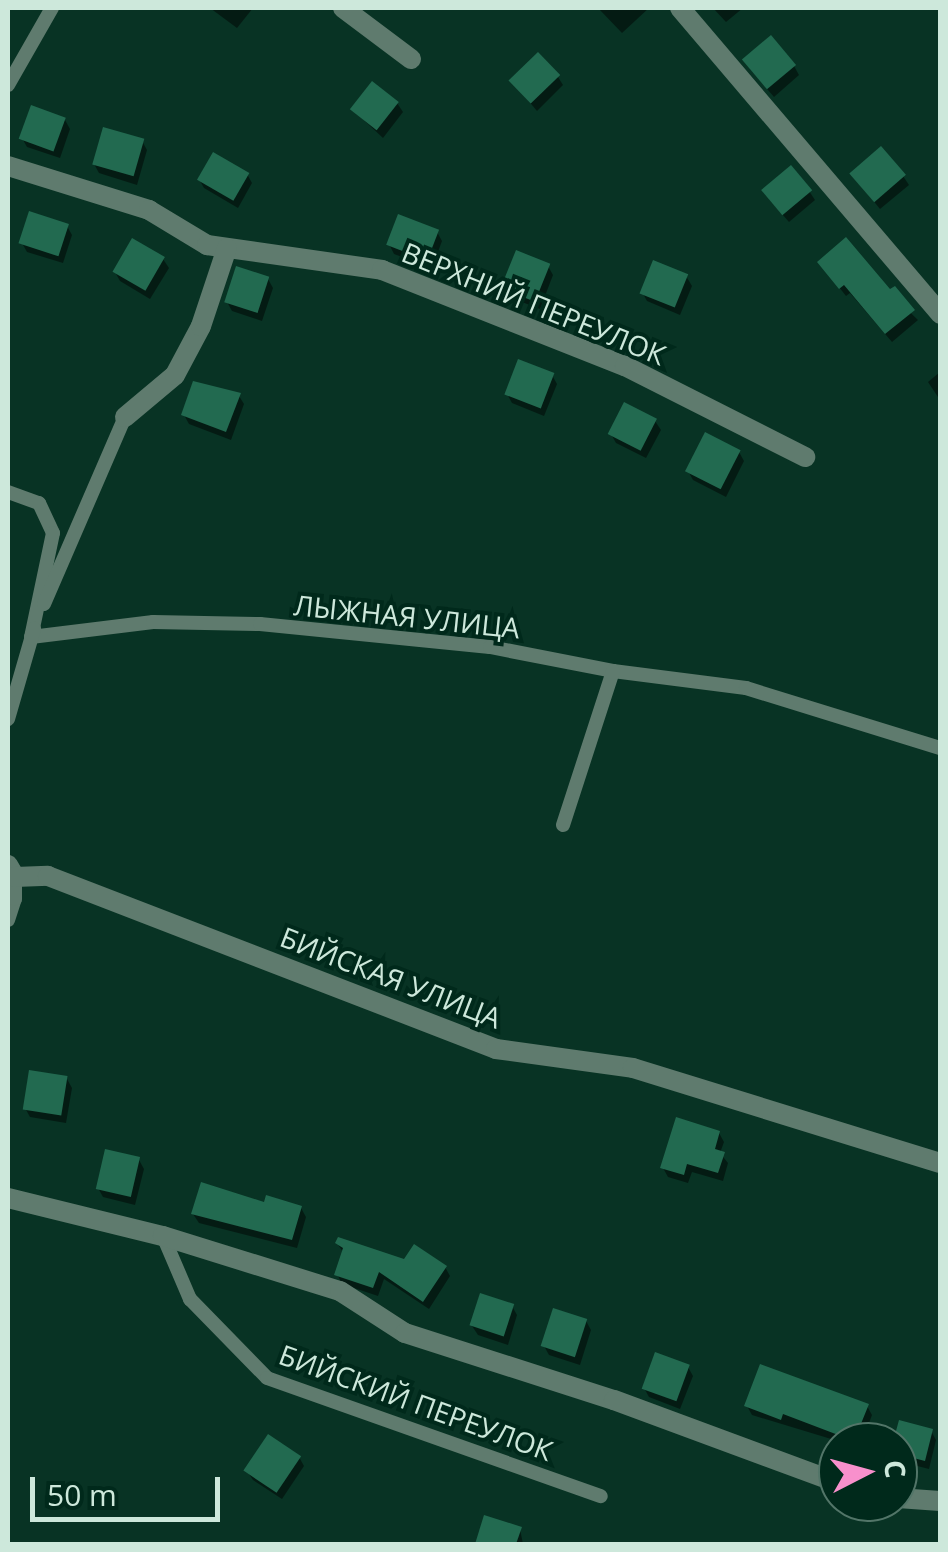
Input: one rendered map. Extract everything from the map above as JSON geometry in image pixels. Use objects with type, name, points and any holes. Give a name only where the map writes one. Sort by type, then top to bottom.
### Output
[{"type":"street","points":[[344,8],[411,59]]},
{"type":"street","points":[[680,8],[940,314]]},
{"type":"street","name":"ВЕРХНИЙ ПЕРЕУЛОК","points":[[8,166],[149,210],[208,245],[382,270],[625,366],[806,457]]},
{"type":"street","points":[[125,417],[175,375],[201,326],[227,248]]},
{"type":"street","name":"БИЙСКАЯ УЛИЦА","points":[[11,871],[48,876],[496,1049],[633,1068],[940,1162]]},
{"type":"street","points":[[8,1198],[163,1236],[340,1290],[404,1333],[614,1400],[818,1475]]},
{"type":"lane","points":[[8,85],[52,8]]},
{"type":"lane","points":[[30,637],[125,417]]},
{"type":"lane","points":[[8,492],[39,503],[53,533],[8,719]]},
{"type":"lane","name":"ЛЫЖНАЯ УЛИЦА","points":[[30,637],[153,622],[260,624],[490,647],[613,671],[746,688],[940,748]]},
{"type":"lane","points":[[563,826],[613,671]]},
{"type":"lane","points":[[8,920],[15,898],[11,871]]},
{"type":"lane","name":"БИЙСКИЙ ПЕРЕУЛОК","points":[[163,1236],[190,1300],[267,1378],[601,1496]]},
{"type":"building","points":[[771,35],[796,65],[767,89],[742,59]]},
{"type":"building","points":[[538,52],[560,75],[531,103],[509,80]]},
{"type":"building","points":[[372,81],[399,102],[377,130],[350,109]]},
{"type":"building","points":[[31,105],[66,118],[53,151],[19,139]]},
{"type":"building","points":[[103,127],[144,139],[134,176],[92,164]]},
{"type":"building","points":[[881,146],[906,175],[874,202],[849,174]]},
{"type":"building","points":[[213,152],[249,173],[233,201],[197,180]]},
{"type":"building","points":[[791,165],[812,190],[782,215],[761,190]]},
{"type":"building","points":[[29,211],[69,224],[58,256],[18,243]]},
{"type":"building","points":[[398,214],[439,230],[427,261],[386,245]]},
{"type":"building","points":[[846,237],[890,289],[895,286],[915,310],[885,334],[844,285],[839,289],[817,262]]},
{"type":"building","points":[[132,238],[165,257],[145,291],[113,272]]},
{"type":"building","points":[[516,250],[550,264],[535,302],[501,288]]},
{"type":"building","points":[[653,260],[688,274],[675,308],[640,293]]},
{"type":"building","points":[[236,266],[269,277],[258,313],[224,302]]},
{"type":"building","points":[[518,359],[554,373],[541,408],[504,394]]},
{"type":"building","points":[[193,381],[241,393],[226,432],[181,415]]},
{"type":"building","points":[[624,402],[657,419],[641,451],[608,434]]},
{"type":"building","points":[[705,432],[741,450],[721,489],[685,471]]},
{"type":"building","points":[[29,1070],[68,1076],[61,1116],[23,1110]]},
{"type":"building","points":[[676,1117],[720,1131],[715,1149],[725,1152],[718,1173],[687,1164],[684,1175],[660,1168]]},
{"type":"building","points":[[105,1149],[140,1157],[131,1197],[96,1189]]},
{"type":"building","points":[[201,1182],[264,1202],[266,1195],[302,1206],[292,1240],[191,1214]]},
{"type":"building","points":[[338,1237],[404,1259],[414,1244],[447,1266],[423,1302],[379,1272],[373,1288],[334,1275],[343,1248],[335,1243]]},
{"type":"building","points":[[480,1293],[514,1304],[504,1336],[469,1325]]},
{"type":"building","points":[[553,1308],[587,1319],[575,1357],[541,1346]]},
{"type":"building","points":[[655,1352],[690,1365],[676,1401],[642,1389]]},
{"type":"building","points":[[760,1364],[869,1404],[862,1422],[818,1422],[818,1427],[783,1414],[781,1420],[744,1406]]},
{"type":"building","points":[[918,1425],[933,1429],[925,1461],[918,1459]]},
{"type":"building","points":[[268,1434],[301,1456],[277,1493],[243,1470]]},
{"type":"building","points":[[484,1515],[522,1527],[516,1544],[475,1544]]}]
